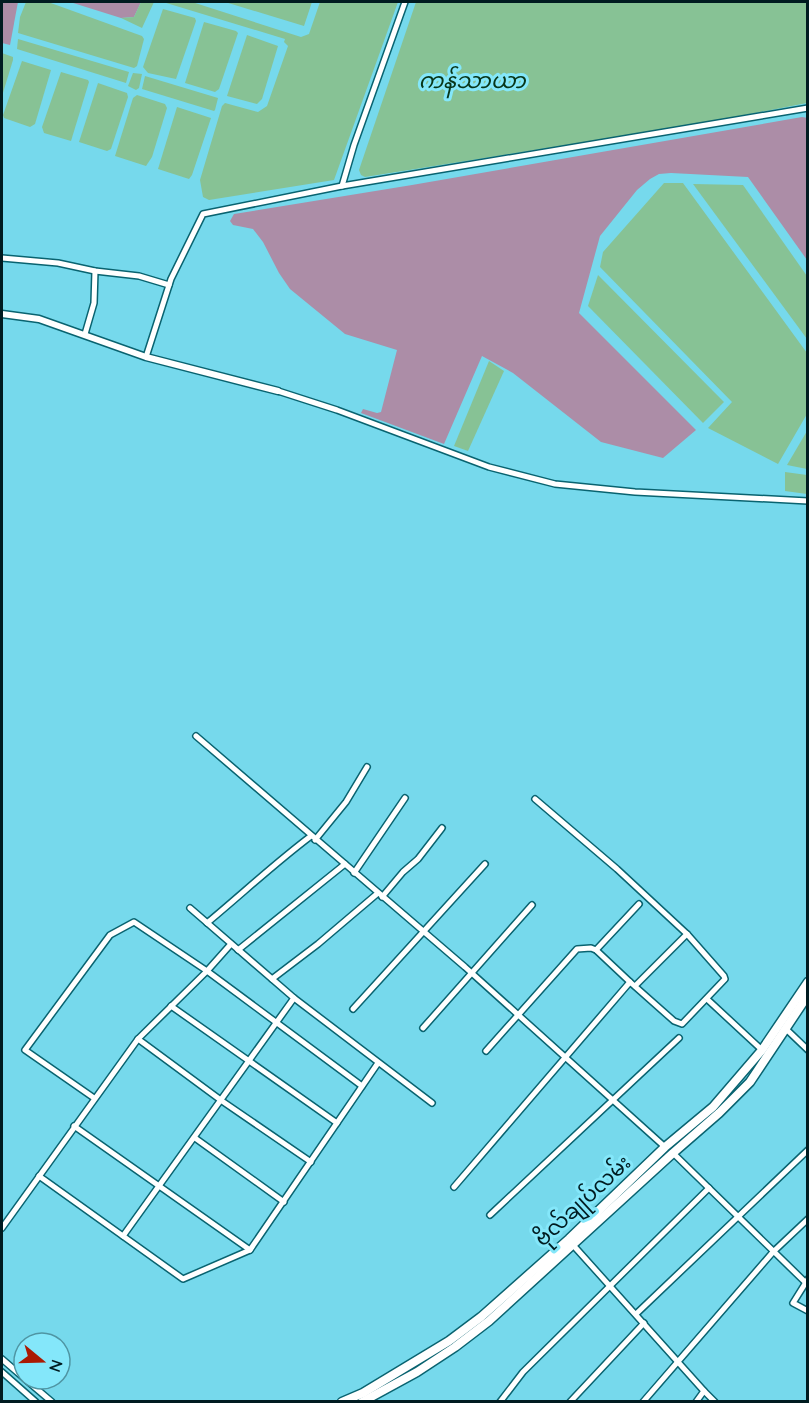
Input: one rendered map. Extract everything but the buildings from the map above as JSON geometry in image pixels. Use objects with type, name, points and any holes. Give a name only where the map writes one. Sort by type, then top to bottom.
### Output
[{"type":"main road","name":"ဗိုလ်ချုပ်လမ်း","points":[[342,1401],[363,1394],[413,1364],[481,1317],[669,1150],[719,1113],[750,1082],[807,982]]},
{"type":"main road","name":"ဗိုလ်ချုပ်လမ်း","points":[[362,1401],[399,1382],[455,1347],[489,1321],[573,1245],[712,1107],[807,995]]},
{"type":"street","points":[[342,186],[405,2]]},
{"type":"street","points":[[147,357],[169,285],[203,214],[342,186],[807,108]]},
{"type":"street","points":[[2,258],[58,263],[95,271],[139,276],[169,285]]},
{"type":"street","points":[[85,334],[94,303],[95,271]]},
{"type":"street","points":[[2,314],[39,319],[147,357],[278,391],[337,410],[489,467],[555,484],[635,492],[807,501]]},
{"type":"street","points":[[196,735],[472,973],[669,1150],[773,1252],[806,1281],[793,1303],[807,1311]]},
{"type":"street","points":[[207,923],[251,887],[276,862],[313,838],[346,802],[367,767]]},
{"type":"street","points":[[354,873],[405,798]]},
{"type":"street","points":[[486,1051],[577,949],[596,950],[674,1021],[682,1024],[725,979],[687,934],[535,799]]},
{"type":"street","points":[[272,979],[380,895],[418,859],[442,828]]},
{"type":"street","points":[[238,950],[345,864]]},
{"type":"street","points":[[353,1009],[485,864]]},
{"type":"street","points":[[423,1028],[532,904]]},
{"type":"street","points":[[596,950],[639,904]]},
{"type":"street","points":[[190,908],[294,998],[432,1103]]},
{"type":"street","points":[[94,1098],[25,1050],[110,935],[134,922],[207,971],[362,1086]]},
{"type":"street","points":[[454,1187],[566,1056],[633,984],[687,934]]},
{"type":"street","points":[[2,1228],[138,1039],[231,944]]},
{"type":"street","points":[[123,1236],[294,998]]},
{"type":"street","points":[[707,999],[762,1050]]},
{"type":"street","points":[[171,1006],[337,1123]]},
{"type":"street","points":[[782,1026],[807,1050]]},
{"type":"street","points":[[490,1215],[679,1038]]},
{"type":"street","points":[[138,1039],[222,1101],[311,1162]]},
{"type":"street","points":[[39,1176],[183,1279],[250,1250],[378,1063]]},
{"type":"street","points":[[74,1126],[250,1250]]},
{"type":"street","points":[[195,1138],[284,1202]]},
{"type":"street","points":[[636,1314],[807,1150]]},
{"type":"street","points":[[500,1401],[523,1372],[709,1188]]},
{"type":"street","points":[[643,1401],[773,1252],[807,1219]]},
{"type":"street","points":[[573,1245],[715,1401]]},
{"type":"street","points":[[570,1401],[644,1323]]},
{"type":"street","points":[[2,1372],[38,1401],[46,1396]]},
{"type":"street","points":[[40,1391],[52,1401]]},
{"type":"street","points":[[696,1401],[704,1391]]},
{"type":"shaded area","points":[[2,2],[18,2],[10,45],[2,43]]},
{"type":"shaded area","points":[[70,2],[141,2],[134,17],[121,18]]},
{"type":"shaded area","points":[[802,117],[808,118],[807,260],[748,177],[659,174],[637,190],[600,236],[579,313],[696,430],[663,458],[601,442],[513,373],[482,356],[444,444],[361,413],[363,409],[381,412],[397,350],[345,334],[290,289],[253,229],[233,225],[230,221],[234,214]]},
{"type":"water","points":[[26,2],[48,2],[142,36],[144,39],[137,66],[134,68],[18,33],[20,17]]},
{"type":"water","points":[[141,2],[154,2],[142,28],[121,18],[134,17]]},
{"type":"water","points":[[163,2],[192,2],[301,37],[309,34],[320,2],[398,2],[334,180],[209,200],[203,197],[200,180],[222,106],[225,103],[258,112],[267,106],[288,46],[284,42],[285,39]]},
{"type":"water","points":[[225,2],[312,2],[304,26]]},
{"type":"water","name":"ကန်သာယာ","points":[[416,2],[807,2],[807,103],[704,123],[365,177],[359,170]]},
{"type":"water","points":[[163,9],[195,18],[196,21],[176,79],[148,73],[143,67]]},
{"type":"water","points":[[204,22],[238,33],[219,89],[215,92],[185,83]]},
{"type":"water","points":[[247,35],[278,46],[262,99],[257,104],[227,96]]},
{"type":"water","points":[[18,39],[129,72],[126,83],[17,49]]},
{"type":"water","points":[[2,53],[13,57],[13,60],[2,96]]},
{"type":"water","points":[[22,61],[51,70],[35,124],[30,127],[4,118],[3,115]]},
{"type":"water","points":[[61,72],[89,82],[71,141],[44,133],[42,127]]},
{"type":"water","points":[[133,73],[142,74],[139,88],[136,90],[128,86]]},
{"type":"water","points":[[145,76],[218,98],[215,110],[142,89]]},
{"type":"water","points":[[98,83],[127,93],[128,97],[111,149],[107,151],[79,142]]},
{"type":"water","points":[[137,95],[165,104],[167,108],[152,157],[146,166],[115,156],[133,98]]},
{"type":"water","points":[[177,107],[211,118],[189,179],[158,169]]},
{"type":"water","points":[[664,183],[683,183],[807,353],[807,414],[778,464],[708,428],[732,402],[600,267],[603,252]]},
{"type":"water","points":[[693,184],[743,185],[807,276],[807,339]]},
{"type":"water","points":[[598,275],[724,402],[703,423],[588,306]]},
{"type":"water","points":[[489,361],[504,371],[468,451],[454,446]]},
{"type":"water","points":[[807,431],[807,469],[787,465]]},
{"type":"water","points":[[785,472],[807,475],[807,494],[785,491]]}]
